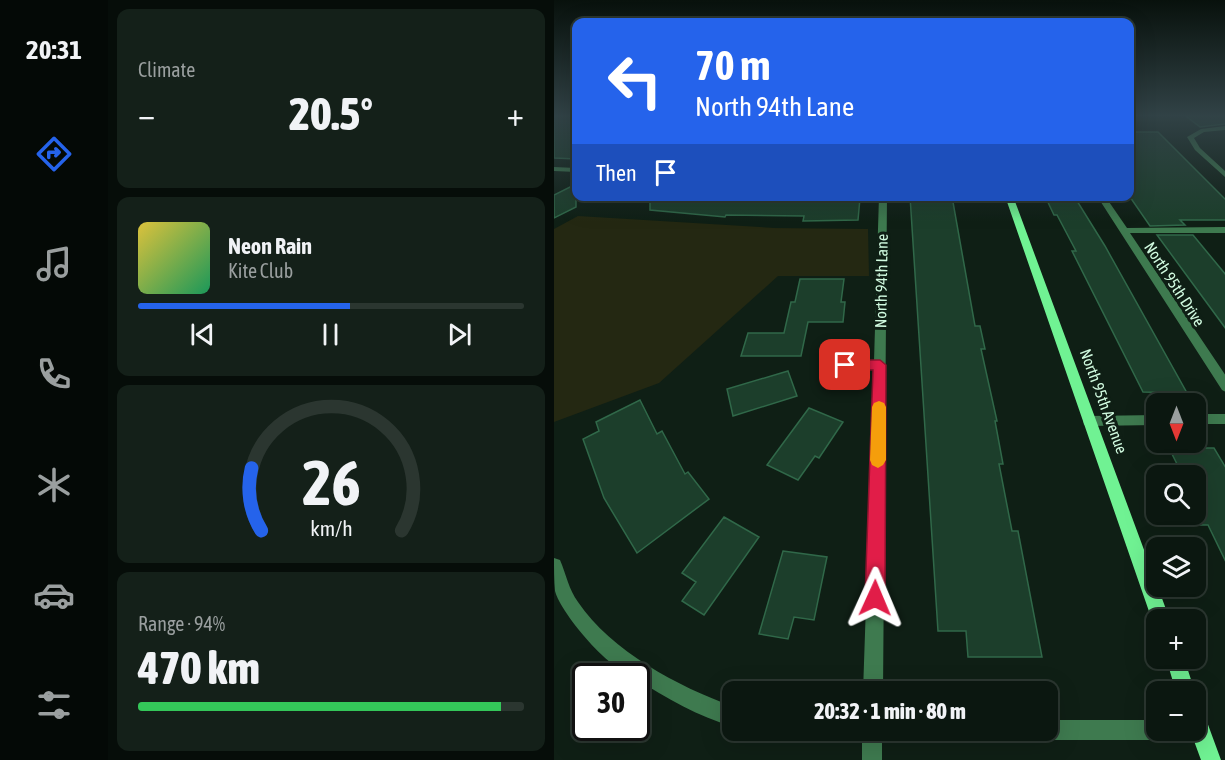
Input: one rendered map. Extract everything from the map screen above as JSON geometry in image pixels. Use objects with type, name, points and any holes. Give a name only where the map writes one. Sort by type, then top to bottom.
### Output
[{"type":"street","points":[[1199,151],[1226,176]]},
{"type":"street","points":[[554,169],[572,170]]},
{"type":"street","points":[[558,178],[572,171]]},
{"type":"street","name":"North 94th Lane","points":[[873,681],[883,201]]},
{"type":"street","name":"North 95th Avenue","points":[[1011,201],[1157,609]]},
{"type":"street","name":"North 95th Drive","points":[[1104,201],[1226,387]]},
{"type":"street","points":[[1123,231],[1226,230]]},
{"type":"street","points":[[845,365],[880,365]]},
{"type":"street","points":[[1206,419],[1226,419]]},
{"type":"street","points":[[1089,421],[1146,420]]},
{"type":"street","points":[[554,566],[572,609],[624,660],[676,692],[722,712]]},
{"type":"street","points":[[1058,730],[1146,730]]},
{"type":"street","points":[[872,741],[872,760]]},
{"type":"street","points":[[1203,741],[1211,760]]},
{"type":"green space","points":[[578,216],[775,228],[868,229],[869,276],[778,276],[659,383],[554,422],[554,229]]},
{"type":"building","points":[[554,151],[572,151],[572,159],[554,158]]},
{"type":"building","points":[[1134,151],[1177,151],[1226,200],[1226,220],[1180,220],[1185,225],[1150,226],[1133,201]]},
{"type":"building","points":[[572,186],[572,201],[576,201],[576,207],[554,218],[554,195]]},
{"type":"building","points":[[650,201],[860,201],[858,220],[803,221],[804,216],[726,215],[725,217],[650,210]]},
{"type":"building","points":[[910,201],[953,202],[975,326],[980,326],[985,349],[981,349],[997,421],[995,421],[1003,464],[999,464],[1012,531],[1018,531],[1042,657],[968,657],[966,631],[938,631]]},
{"type":"building","points":[[1047,201],[1077,201],[1105,246],[1187,393],[1143,392],[1072,251],[1076,251],[1057,215],[1054,215]]},
{"type":"building","points":[[1157,235],[1193,235],[1226,275],[1226,329]]},
{"type":"building","points":[[800,279],[844,279],[841,302],[845,302],[843,322],[808,322],[801,356],[741,356],[748,333],[784,333],[791,302],[795,302]]},
{"type":"building","points":[[788,371],[797,396],[733,416],[727,389]]},
{"type":"building","points":[[640,400],[657,434],[662,431],[685,474],[688,472],[709,499],[637,553],[604,498],[583,439],[599,431],[596,422]]},
{"type":"building","points":[[809,408],[843,422],[819,458],[815,456],[798,480],[767,465]]},
{"type":"building","points":[[1206,448],[1214,448],[1226,468],[1226,562],[1206,525],[1206,465],[1178,465],[1172,453],[1206,453]]},
{"type":"building","points":[[724,517],[759,537],[704,615],[682,601],[696,582],[682,573]]},
{"type":"building","points":[[783,551],[827,557],[814,620],[794,617],[788,639],[759,634]]},
{"type":"slow traffic","points":[[878,460],[879,407]]},
{"type":"route","points":[[845,365],[880,365],[875,598]]}]
